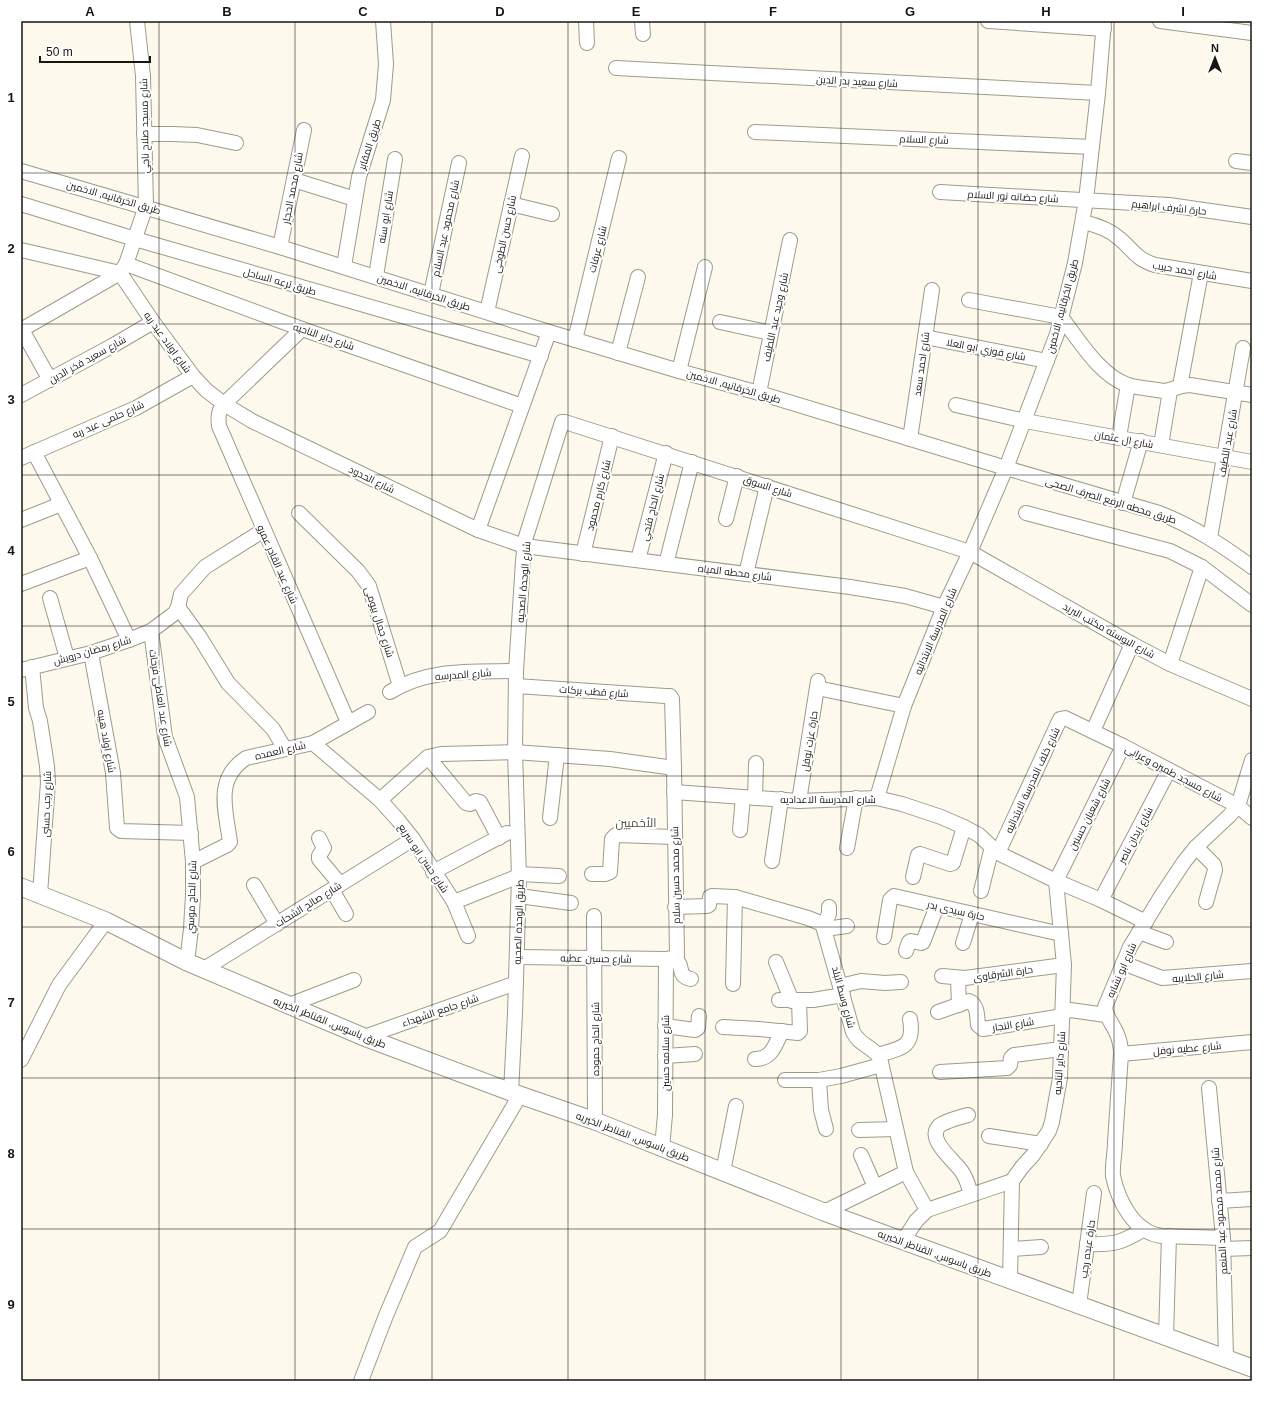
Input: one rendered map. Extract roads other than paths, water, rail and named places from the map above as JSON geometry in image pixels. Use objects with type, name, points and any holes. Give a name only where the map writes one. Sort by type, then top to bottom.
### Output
[{"type":"street","name":"شارع مسجد صلاح ناجي","points":[[137,21],[143,76],[146,206]]},
{"type":"street","name":"طريق المقابر","points":[[344,266],[358,177],[383,100],[386,64],[383,21]]},
{"type":"street","points":[[586,21],[587,43]]},
{"type":"street","points":[[988,21],[1104,25]]},
{"type":"street","points":[[1160,21],[1252,33]]},
{"type":"street","name":"طريق الخرقانيه, الاخمين","points":[[21,171],[146,206],[344,266],[575,340],[759,393],[1006,468],[1057,334],[1075,263],[1086,200],[1104,25]]},
{"type":"street","name":"شارع سعيد بدر الدين","points":[[616,68],[1098,93]]},
{"type":"street","name":"شارع محمد الحجار","points":[[280,247],[304,130]]},
{"type":"street","name":"شارع السلام","points":[[755,132],[1092,147]]},
{"type":"street","points":[[144,134],[197,136],[236,143]]},
{"type":"street","name":"شارع حسن الطوخى","points":[[487,312],[522,156]]},
{"type":"street","name":"شارع عرفات","points":[[575,340],[619,158]]},
{"type":"street","name":"شارع ابو سنه","points":[[376,276],[394,159]]},
{"type":"street","points":[[1236,161],[1252,163]]},
{"type":"street","name":"شارع محمود عبد السلام","points":[[430,294],[459,162]]},
{"type":"street","points":[[294,180],[355,199]]},
{"type":"street","name":"شارع حضانه نور السلام","points":[[940,192],[1086,200]]},
{"type":"street","name":"حارة اشرف ابراهيم","points":[[1086,200],[1169,205],[1252,217]]},
{"type":"street","name":"طريق ترعه الساحل","points":[[21,204],[134,239],[541,356]]},
{"type":"street","points":[[511,204],[552,214]]},
{"type":"street","points":[[50,380],[21,330],[123,269],[146,206]]},
{"type":"street","name":"شارع احمد حبيب","points":[[1083,222],[1109,230],[1137,257],[1145,262],[1252,282]]},
{"type":"street","name":"شارع وحيد عبد اللطيف","points":[[759,393],[790,240]]},
{"type":"street","name":"شارع داير الناحيه","points":[[21,250],[123,269],[302,329],[522,406]]},
{"type":"street","points":[[679,371],[705,267]]},
{"type":"street","name":"شارع اولاد عبد ربه","points":[[123,269],[153,322],[193,376],[206,390],[224,404]]},
{"type":"street","points":[[1161,445],[1201,273]]},
{"type":"street","points":[[618,353],[638,277]]},
{"type":"street","name":"شارع احمد سعد","points":[[910,439],[932,290]]},
{"type":"street","points":[[969,300],[1061,317],[1104,370],[1115,379],[1128,385],[1164,391],[1190,385],[1252,395]]},
{"type":"street","name":"شارع سعيد فخر الدين","points":[[21,395],[153,322]]},
{"type":"street","points":[[720,322],[771,333]]},
{"type":"street","points":[[224,404],[302,329]]},
{"type":"street","points":[[478,530],[550,332]]},
{"type":"street","name":"شارع فوزي ابو العلا","points":[[925,337],[1047,361]]},
{"type":"street","name":"شارع عبد اللطيف","points":[[1210,538],[1243,348]]},
{"type":"street","name":"شارع حلمى عبد ربه","points":[[27,455],[136,408],[193,376]]},
{"type":"street","points":[[1119,437],[1128,385]]},
{"type":"street","name":"شارع عبد القادر عمرو","points":[[224,404],[219,413],[219,426],[348,722]]},
{"type":"street","name":"شارع الحدود","points":[[224,404],[252,421],[478,530],[524,546]]},
{"type":"street","name":"شارع ال عثمان","points":[[956,405],[1025,421],[1252,462]]},
{"type":"street","name":"شارع السوق","points":[[565,422],[970,552]]},
{"type":"street","name":"شارع الوحدة الصحيه","points":[[515,752],[516,671],[524,546],[560,424],[565,422]]},
{"type":"street","name":"شارع كارم محمود","points":[[583,554],[612,436]]},
{"type":"street","points":[[1123,503],[1141,441]]},
{"type":"street","name":"شارع الحاج فتحي","points":[[638,560],[666,454]]},
{"type":"street","points":[[27,455],[62,504],[90,558],[129,640]]},
{"type":"street","points":[[666,564],[692,462]]},
{"type":"street","name":"طريق محطه الرفع الصرف الصحى","points":[[1006,468],[1175,519],[1210,538],[1252,567]]},
{"type":"street","name":"شارع المدرسة الابتدائيه","points":[[877,798],[904,706],[944,608],[1006,468]]},
{"type":"street","points":[[726,519],[737,476]]},
{"type":"street","points":[[746,574],[767,486]]},
{"type":"street","points":[[21,520],[62,504]]},
{"type":"street","name":"شارع جمال بيومى","points":[[299,513],[358,571],[369,586],[395,689]]},
{"type":"street","points":[[1026,513],[1170,551],[1202,567],[1252,605]]},
{"type":"street","name":"شارع رمضان درويش","points":[[26,669],[91,653],[151,631],[175,613],[181,594],[205,566],[264,530]]},
{"type":"street","name":"شارع محطه المياه","points":[[524,546],[905,596],[944,608]]},
{"type":"street","name":"شارع البوسته مكتب البريد","points":[[970,552],[1170,664],[1252,699]]},
{"type":"street","points":[[21,584],[90,558]]},
{"type":"street","points":[[1170,664],[1202,567]]},
{"type":"street","points":[[50,598],[67,658]]},
{"type":"street","points":[[178,607],[199,636],[228,682],[273,729],[285,749]]},
{"type":"street","name":"شارع عبد العاطى فرحات","points":[[151,631],[165,737],[187,796],[191,833]]},
{"type":"street","points":[[1093,732],[1132,644]]},
{"type":"street","name":"شارع اولاد هيبه","points":[[91,653],[113,773],[118,830],[191,833]]},
{"type":"street","name":"شارع رجب حسنى","points":[[26,669],[40,722],[48,782],[40,894]]},
{"type":"street","name":"شارع المدرسه","points":[[395,689],[415,679],[444,674],[516,671]]},
{"type":"street","name":"حارة عزت نوفل","points":[[799,801],[817,684],[904,706]]},
{"type":"street","name":"شارع قطب بركات","points":[[516,686],[666,696],[672,699]]},
{"type":"street","name":"شارع محمد حسين سلام","points":[[672,699],[675,838],[675,907],[672,958]]},
{"type":"street","name":"شارع العمده","points":[[193,862],[227,845],[230,842],[223,796],[229,778],[238,763],[246,758],[313,743],[368,712]]},
{"type":"street","name":"شارع خلف المدرسة الابتدائيه","points":[[995,850],[1060,719],[1065,718],[1093,732]]},
{"type":"street","name":"شارع مسجد طميره وعرابى","points":[[1093,732],[1238,806],[1252,818]]},
{"type":"street","name":"شارع حسن ابو سريع","points":[[313,743],[380,800],[398,820],[413,839],[454,902],[468,936]]},
{"type":"street","name":"شارع شعبان حسنين","points":[[1056,881],[1123,746]]},
{"type":"street","points":[[380,800],[428,757],[441,754],[515,752],[610,759],[674,768]]},
{"type":"street","name":"طريق الوحده الصحيه","points":[[515,752],[519,875],[515,1093]]},
{"type":"street","points":[[550,818],[557,755]]},
{"type":"street","points":[[428,757],[466,803],[470,804],[476,801],[480,802],[499,838]]},
{"type":"street","points":[[1238,806],[1252,760]]},
{"type":"street","points":[[740,830],[756,763]]},
{"type":"street","name":"شارع زيدان ناصر","points":[[1102,900],[1169,770]]},
{"type":"street","name":"شارع المدرسة الاعداديه","points":[[674,792],[799,801],[877,798],[902,804],[941,817],[964,827],[979,835],[995,850],[1056,881],[1102,900],[1166,942]]},
{"type":"street","points":[[847,848],[856,798]]},
{"type":"street","points":[[772,861],[781,800]]},
{"type":"street","name":"شارع ابو نشابه","points":[[1106,1015],[1108,999],[1123,963],[1142,927],[1166,888],[1196,847],[1238,806]]},
{"type":"street","points":[[434,872],[499,838],[518,826]]},
{"type":"street","points":[[913,877],[918,854],[950,864],[954,863],[964,827]]},
{"type":"street","name":"شارع الحاج موسي","points":[[187,962],[193,896],[191,833]]},
{"type":"street","points":[[592,874],[605,874],[610,872],[613,836],[675,838]]},
{"type":"street","points":[[318,838],[324,848],[319,856],[319,859],[336,887],[346,914]]},
{"type":"street","name":"شارع صالح الشحات","points":[[204,969],[413,839]]},
{"type":"street","points":[[1196,847],[1214,865],[1215,870],[1206,902]]},
{"type":"street","points":[[981,891],[995,850]]},
{"type":"street","points":[[454,902],[519,875],[559,876]]},
{"type":"street","name":"شارع داير الناحيه","points":[[1012,1181],[1041,1144],[1048,1131],[1052,1122],[1059,1090],[1064,965],[1056,881]]},
{"type":"street","points":[[254,885],[277,924]]},
{"type":"street","name":"طريق باسوس, القناطر الخيريه","points":[[21,887],[106,921],[187,962],[364,1037],[595,1121],[824,1212],[1252,1368]]},
{"type":"street","points":[[519,896],[571,902]]},
{"type":"street","points":[[675,907],[707,906],[710,897],[712,896],[735,897],[808,918],[820,923],[824,927],[846,926]]},
{"type":"street","name":"حارة سيدى بدر","points":[[884,937],[890,900],[893,896],[1061,934]]},
{"type":"street","points":[[733,984],[735,897]]},
{"type":"street","points":[[906,951],[909,942],[923,942],[937,906]]},
{"type":"street","points":[[824,927],[829,914],[829,907]]},
{"type":"street","points":[[963,943],[972,914]]},
{"type":"street","name":"شارع الحاج حموده","points":[[594,916],[595,1121]]},
{"type":"street","points":[[21,1060],[58,985],[106,921]]},
{"type":"street","name":"شارع وسط البلد","points":[[824,927],[853,1032],[856,1038],[876,1051],[880,1060]]},
{"type":"street","name":"شارع حسين عطيه","points":[[517,957],[672,958]]},
{"type":"street","points":[[672,958],[680,965],[682,975],[691,979]]},
{"type":"street","name":"شارع سلامه حسين","points":[[662,1147],[665,1115],[665,1026],[672,958]]},
{"type":"street","points":[[723,1027],[759,1028],[798,1033],[800,1031],[776,962]]},
{"type":"street","name":"شارع الحلايبه","points":[[1123,963],[1162,978],[1252,971]]},
{"type":"street","name":"حارة الشرقاوى","points":[[942,976],[958,978],[1064,965]]},
{"type":"street","points":[[958,978],[959,1005]]},
{"type":"street","points":[[290,1005],[354,980]]},
{"type":"street","points":[[790,1000],[821,1000],[861,981],[885,983],[901,982]]},
{"type":"street","name":"شارع جامع الشهداء","points":[[364,1037],[516,983]]},
{"type":"street","name":"شارع النجار","points":[[938,1012],[969,1002],[973,1003],[976,1008],[978,1025],[983,1029],[1062,1012]]},
{"type":"street","points":[[1062,1012],[1106,1015],[1117,1033],[1121,1054],[1113,1174],[1121,1200],[1129,1216],[1153,1235],[1252,1248]]},
{"type":"street","points":[[665,1026],[695,1030],[698,1028],[699,1016]]},
{"type":"street","points":[[785,1080],[819,1080],[841,1076],[880,1060],[907,1044],[911,1030],[910,1019]]},
{"type":"street","points":[[755,1060],[762,1060],[770,1055],[782,1031]]},
{"type":"street","name":"شارع عطيه نوفل","points":[[1121,1054],[1252,1042]]},
{"type":"street","points":[[940,1072],[1007,1068],[1010,1066],[1011,1058],[1014,1055],[1061,1049]]},
{"type":"street","points":[[665,1056],[695,1054]]},
{"type":"street","points":[[880,1060],[906,1172],[927,1210]]},
{"type":"street","points":[[819,1080],[821,1110],[826,1129]]},
{"type":"street","name":"شارع محمد محمود عبد المنعم","points":[[1209,1088],[1223,1243],[1226,1358]]},
{"type":"street","points":[[361,1381],[385,1318],[416,1247],[440,1231],[515,1093]]},
{"type":"street","points":[[723,1172],[736,1106]]},
{"type":"street","points":[[968,1114],[941,1124],[937,1130],[936,1136],[939,1144],[961,1170],[967,1180],[971,1195]]},
{"type":"street","points":[[859,1130],[896,1129]]},
{"type":"street","points":[[989,1136],[1041,1144]]},
{"type":"street","points":[[861,1154],[875,1187]]},
{"type":"street","points":[[824,1212],[906,1172]]},
{"type":"street","points":[[903,1241],[916,1220],[927,1210],[1012,1181],[1010,1280]]},
{"type":"street","name":"حارة عبده رجب","points":[[1079,1305],[1094,1192]]},
{"type":"street","points":[[1219,1201],[1252,1199]]},
{"type":"street","points":[[1088,1244],[1108,1244],[1128,1239],[1144,1229]]},
{"type":"street","points":[[1166,1336],[1169,1236]]},
{"type":"street","points":[[1011,1249],[1041,1247]]},
{"type":"district","name":"الأخميين","points":[[636,823]]}]
